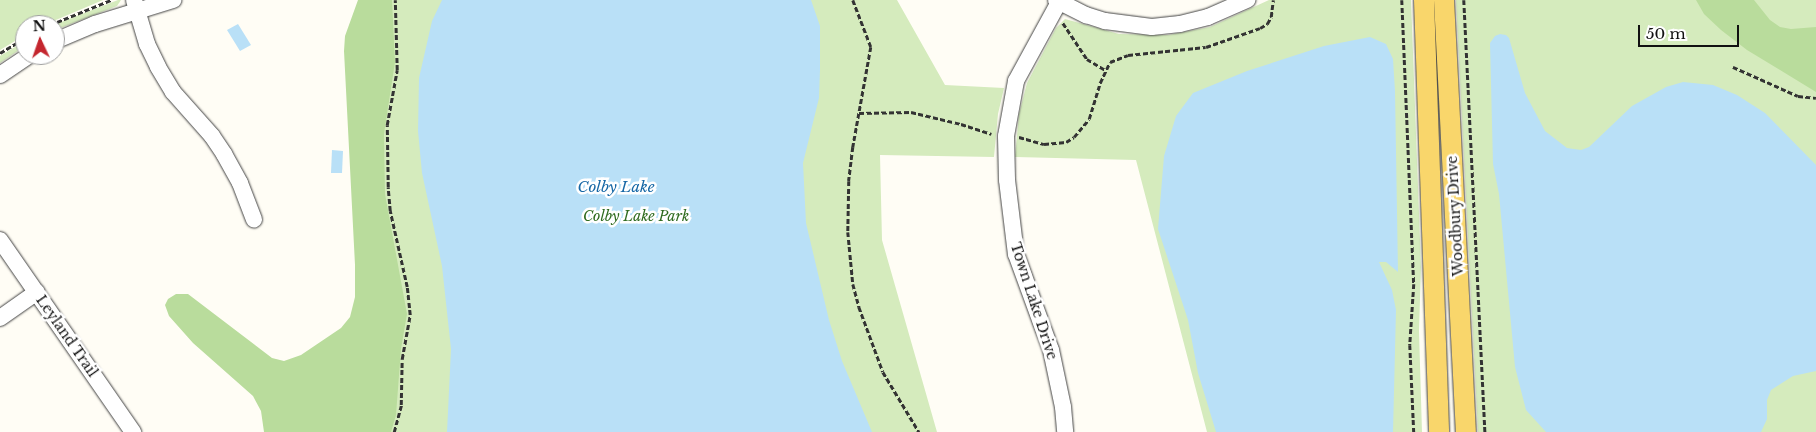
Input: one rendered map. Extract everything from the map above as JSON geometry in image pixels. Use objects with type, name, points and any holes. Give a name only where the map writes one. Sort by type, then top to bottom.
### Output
[{"type":"main road","name":"Woodbury Drive","points":[[1424,0],[1439,432]]},
{"type":"main road","name":"Woodbury Drive","points":[[1444,0],[1466,432]]},
{"type":"street","points":[[65,37],[135,6],[173,0]]},
{"type":"street","points":[[1057,1],[1086,15],[1105,21],[1152,27],[1180,24],[1208,17],[1247,0]]},
{"type":"street","name":"Town Lake Drive","points":[[1057,1],[1016,81],[1006,136],[1007,180],[1016,254],[1051,350],[1060,388],[1066,432]]},
{"type":"street","points":[[135,6],[147,44],[160,71],[174,92],[222,150],[240,183],[254,219]]},
{"type":"street","points":[[0,75],[15,65]]},
{"type":"street","name":"Leyland Trail","points":[[0,240],[133,432]]},
{"type":"street","points":[[0,318],[37,292]]},
{"type":"path","points":[[65,19],[111,0]]},
{"type":"path","points":[[394,432],[400,412],[403,352],[410,315],[390,211],[388,188],[387,126],[397,60],[395,0]]},
{"type":"path","points":[[853,0],[872,46],[859,112],[849,181],[848,232],[853,284],[859,307],[883,372],[920,432]]},
{"type":"path","points":[[1020,137],[1044,144],[1066,142],[1074,137],[1091,114],[1105,70],[1110,62],[1122,56],[1206,47],[1260,28],[1267,24],[1272,17],[1274,0]]},
{"type":"path","points":[[1402,0],[1414,284],[1410,345],[1414,432]]},
{"type":"path","points":[[1464,0],[1485,432]]},
{"type":"path","points":[[1057,1],[1062,22],[1073,40],[1087,59],[1105,70]]},
{"type":"path","points":[[0,53],[15,44]]},
{"type":"path","points":[[1733,67],[1798,96],[1816,98]]},
{"type":"path","points":[[859,112],[911,112],[961,124],[992,134]]},
{"type":"green space","points":[[0,0],[103,0],[65,16],[15,15],[15,41],[0,50]]},
{"type":"green space","points":[[121,0],[117,6],[65,26],[65,21]]},
{"type":"green space","points":[[358,0],[392,0],[395,62],[384,134],[385,194],[407,314],[401,349],[396,415],[391,432],[264,432],[261,411],[253,396],[193,343],[169,316],[165,305],[168,299],[176,294],[188,294],[272,358],[284,361],[301,355],[341,328],[350,317],[355,297],[355,265],[344,51],[345,36]]},
{"type":"green space","name":"Colby Lake","points":[[363,0],[897,0],[945,85],[1004,88],[998,114],[994,157],[880,155],[882,240],[937,432],[271,432],[363,321]]},
{"type":"green space","points":[[1269,0],[1411,0],[1421,267],[1419,331],[1422,432],[1207,432],[1136,160],[1015,157],[1019,114],[1027,83],[1056,28],[1065,19],[1119,34],[1168,35],[1210,27]]},
{"type":"green space","points":[[1456,0],[1816,0],[1816,432],[1478,432]]},
{"type":"green space","points":[[1696,0],[1754,0],[1770,20],[1780,27],[1791,29],[1816,27],[1816,92],[1747,50],[1704,14]]},
{"type":"green space","points":[[15,47],[15,53],[0,63],[0,56]]},
{"type":"water","name":"Colby Lake","points":[[442,0],[811,0],[820,26],[820,70],[819,98],[803,163],[806,223],[829,320],[842,361],[872,432],[447,432],[451,349],[442,266],[422,173],[418,131],[419,78],[432,21]]},
{"type":"water","points":[[238,24],[251,45],[240,51],[227,30]]},
{"type":"water","points":[[1500,34],[1506,35],[1509,38],[1525,93],[1545,131],[1567,148],[1581,150],[1589,147],[1632,106],[1666,87],[1683,82],[1713,85],[1737,95],[1765,113],[1816,165],[1816,371],[1793,376],[1771,390],[1767,400],[1767,419],[1761,432],[1546,432],[1526,410],[1515,367],[1499,194],[1493,164],[1490,43],[1495,36]]},
{"type":"water","points":[[1370,37],[1386,44],[1393,59],[1395,91],[1398,272],[1386,262],[1379,262],[1392,290],[1396,310],[1393,432],[1216,432],[1198,373],[1188,320],[1158,229],[1164,156],[1176,116],[1193,93],[1247,71],[1324,46]]},
{"type":"water","points":[[332,150],[343,151],[342,173],[331,173]]},
{"type":"park label","name":"Colby Lake Park","points":[[636,216]]}]
